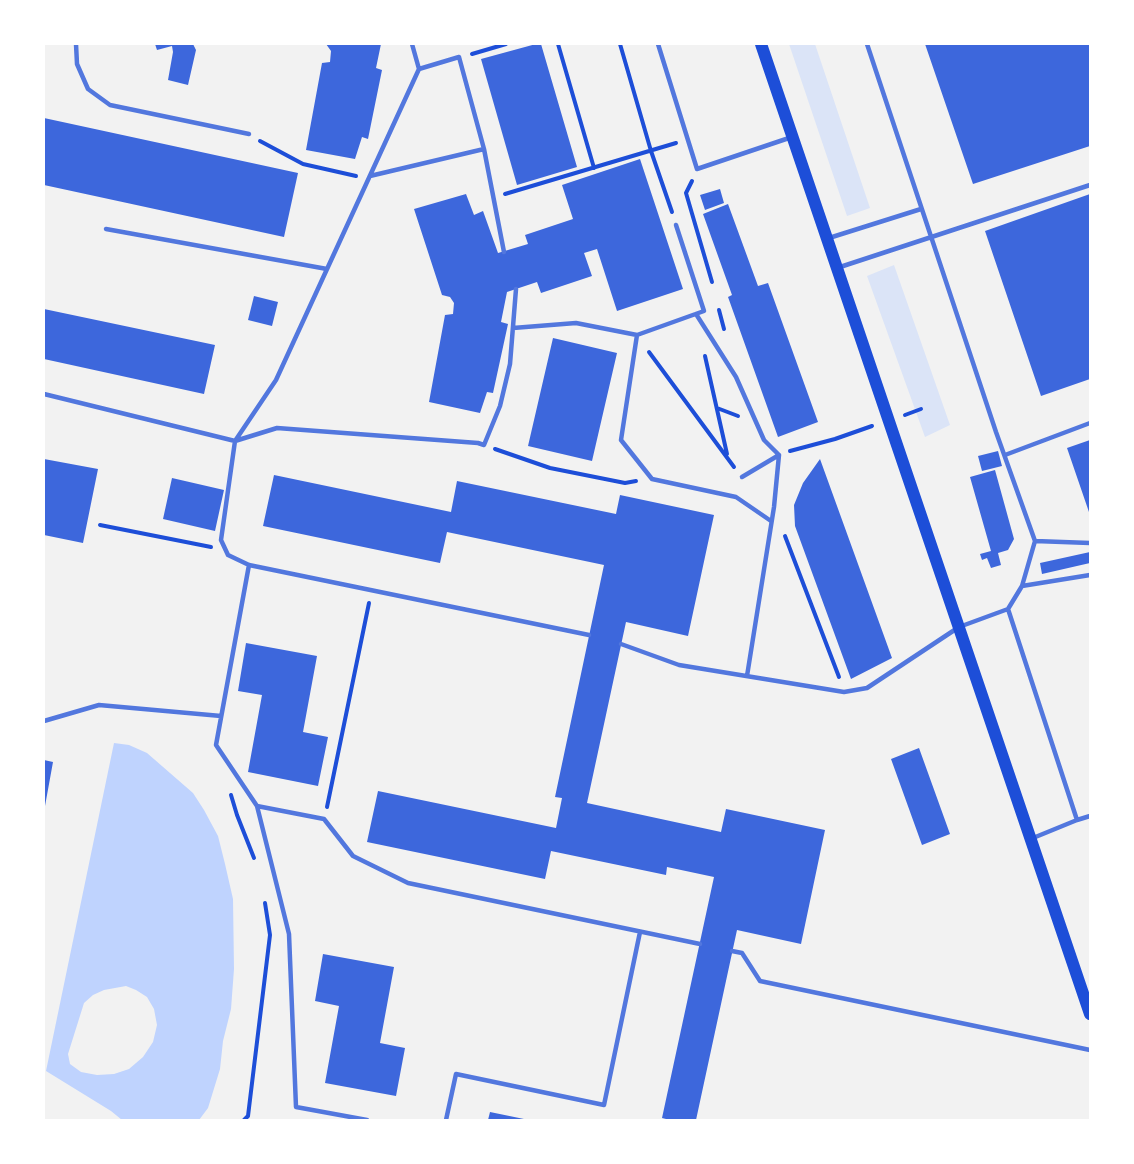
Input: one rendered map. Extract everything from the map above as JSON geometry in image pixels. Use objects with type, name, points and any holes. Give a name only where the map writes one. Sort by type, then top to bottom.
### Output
[{"type":"main road","points":[[761,44],[1090,1014]]},
{"type":"lane","points":[[76,44],[77,64],[88,89],[110,105],[249,134]]},
{"type":"lane","points":[[412,44],[419,69],[276,380],[235,441],[221,540],[228,555],[249,565],[589,635]]},
{"type":"lane","points":[[658,44],[697,169],[793,137]]},
{"type":"lane","points":[[621,644],[679,666],[844,692],[867,688],[959,627],[1008,609],[1022,586],[1035,541],[930,237],[867,44]]},
{"type":"lane","points":[[419,69],[459,57],[484,149],[504,252]]},
{"type":"lane","points":[[369,177],[484,149]]},
{"type":"lane","points":[[837,268],[1090,184]]},
{"type":"lane","points":[[827,238],[921,209]]},
{"type":"lane","points":[[513,328],[576,323],[637,335],[704,311],[676,225]]},
{"type":"lane","points":[[106,229],[327,269]]},
{"type":"lane","points":[[44,394],[235,441],[277,428],[484,445],[500,406],[510,364],[516,289]]},
{"type":"lane","points":[[696,314],[736,377],[764,440],[779,455]]},
{"type":"lane","points":[[637,335],[621,440],[652,479],[736,497],[771,521]]},
{"type":"lane","points":[[1005,456],[1090,423]]},
{"type":"lane","points":[[742,477],[779,455]]},
{"type":"lane","points":[[747,676],[774,507],[779,455]]},
{"type":"lane","points":[[1035,541],[1090,543]]},
{"type":"lane","points":[[249,565],[216,745],[257,806],[289,934],[296,1107],[366,1120]]},
{"type":"lane","points":[[1022,586],[1090,575]]},
{"type":"lane","points":[[1008,609],[1077,820]]},
{"type":"lane","points":[[44,721],[99,705],[221,716]]},
{"type":"lane","points":[[257,806],[324,819],[353,856],[408,883],[700,944]]},
{"type":"lane","points":[[1031,838],[1090,816]]},
{"type":"lane","points":[[446,1120],[456,1074],[604,1105],[640,932]]},
{"type":"lane","points":[[732,951],[742,953],[760,981],[1090,1050]]},
{"type":"path","points":[[459,57],[506,44]]},
{"type":"path","points":[[558,44],[594,168]]},
{"type":"path","points":[[620,44],[651,151],[672,213]]},
{"type":"path","points":[[249,134],[303,164],[369,177]]},
{"type":"path","points":[[493,197],[688,140]]},
{"type":"path","points":[[697,169],[686,193],[714,290]]},
{"type":"path","points":[[717,300],[725,333]]},
{"type":"path","points":[[637,335],[742,477]]},
{"type":"path","points":[[704,349],[728,458]]},
{"type":"path","points":[[779,455],[835,439],[921,409]]},
{"type":"path","points":[[484,445],[550,468],[625,483],[652,479]]},
{"type":"path","points":[[774,507],[844,692]]},
{"type":"path","points":[[100,525],[226,551]]},
{"type":"path","points":[[324,819],[372,590]]},
{"type":"path","points":[[228,785],[257,867]]},
{"type":"path","points":[[244,1120],[248,1116],[270,935],[264,900]]},
{"type":"shaded area","points":[[789,44],[815,44],[870,208],[847,216]]},
{"type":"shaded area","points":[[894,265],[950,425],[925,437],[867,276]]},
{"type":"water","points":[[114,743],[129,745],[147,753],[193,793],[218,836],[233,899],[234,969],[231,1009],[223,1041],[220,1069],[208,1108],[199,1120],[122,1120],[46,1071]],"holes":[[[126,986],[147,997],[154,1009],[157,1025],[153,1042],[143,1057],[129,1069],[114,1074],[97,1075],[81,1072],[70,1064],[68,1054],[84,1003],[93,995],[104,990]]]},
{"type":"building","points":[[155,44],[193,44],[196,50],[188,85],[168,80],[172,46],[157,50]]},
{"type":"building","points":[[326,44],[381,44],[376,68],[382,70],[368,139],[362,137],[355,159],[306,150],[322,63],[330,62],[331,51]]},
{"type":"building","points":[[541,44],[577,167],[517,185],[481,59]]},
{"type":"building","points":[[925,44],[1090,44],[1090,146],[973,184]]},
{"type":"building","points":[[44,118],[298,173],[284,237],[44,185]]},
{"type":"building","points":[[640,159],[683,289],[617,311],[597,249],[584,253],[592,276],[541,293],[537,282],[507,292],[501,322],[508,324],[493,393],[487,392],[480,413],[429,402],[445,315],[453,314],[454,303],[450,297],[442,295],[414,209],[466,194],[474,215],[483,211],[498,253],[528,244],[525,235],[573,219],[562,185]]},
{"type":"building","points":[[720,189],[724,203],[705,210],[700,195]]},
{"type":"building","points":[[1090,194],[1090,379],[1041,396],[985,231]]},
{"type":"building","points":[[728,204],[758,286],[768,283],[818,422],[778,437],[728,297],[732,295],[703,214]]},
{"type":"building","points":[[254,296],[278,302],[272,326],[248,320]]},
{"type":"building","points":[[44,309],[215,345],[204,394],[44,359]]},
{"type":"building","points":[[553,338],[617,353],[592,461],[528,446]]},
{"type":"building","points":[[1090,440],[1090,515],[1067,448]]},
{"type":"building","points":[[998,451],[1002,466],[982,471],[978,456]]},
{"type":"building","points":[[44,459],[98,469],[83,543],[44,535]]},
{"type":"building","points":[[820,459],[892,658],[851,679],[795,526],[794,505],[803,483]]},
{"type":"building","points":[[995,470],[1014,539],[1008,550],[998,553],[1001,565],[991,568],[987,558],[982,560],[980,554],[991,551],[970,477]]},
{"type":"building","points":[[274,475],[451,512],[457,481],[616,514],[620,495],[714,515],[688,636],[626,622],[587,803],[721,832],[726,809],[825,830],[801,944],[737,930],[696,1120],[662,1118],[714,877],[667,867],[666,875],[551,851],[545,879],[367,842],[378,791],[556,828],[562,798],[555,797],[604,565],[447,532],[440,563],[263,526]]},
{"type":"building","points":[[172,478],[224,490],[215,531],[163,519]]},
{"type":"building","points":[[1090,552],[1090,563],[1042,574],[1040,563]]},
{"type":"building","points":[[246,643],[317,656],[303,732],[328,737],[318,786],[248,772],[262,695],[238,691]]},
{"type":"building","points":[[919,748],[950,834],[922,845],[891,759]]},
{"type":"building","points":[[44,760],[53,762],[45,806],[44,806]]},
{"type":"building","points":[[323,954],[394,967],[380,1043],[405,1048],[396,1096],[325,1083],[339,1006],[315,1001]]},
{"type":"building","points":[[490,1112],[524,1119],[488,1120]]}]
